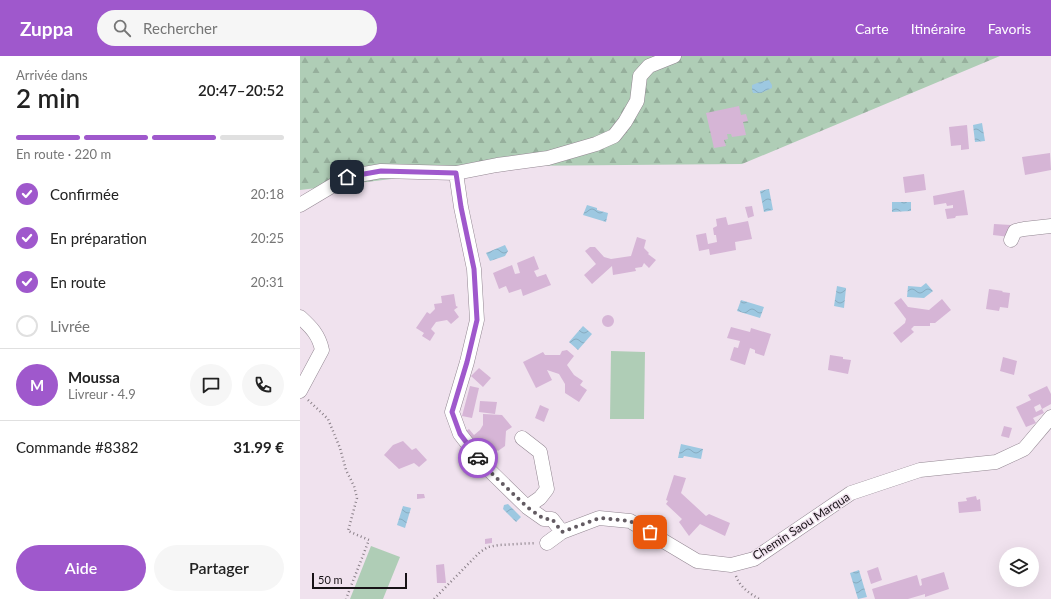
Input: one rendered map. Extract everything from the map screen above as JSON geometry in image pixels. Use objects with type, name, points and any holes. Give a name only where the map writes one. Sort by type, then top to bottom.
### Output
[{"type":"street","points":[[300,205],[347,177],[381,171],[456,173],[548,158],[596,144],[614,136],[625,122],[637,101],[640,76],[649,66],[674,56]]},
{"type":"street","points":[[456,173],[461,207],[474,269],[477,320],[467,362],[452,412],[460,434],[484,466],[527,507],[544,519],[552,519]]},
{"type":"street","points":[[1011,240],[1015,231],[1024,228],[1051,226]]},
{"type":"street","points":[[300,317],[316,333],[322,350],[303,395]]},
{"type":"street","name":"Chemin Saou Marqua","points":[[547,543],[562,532],[600,518],[630,521],[697,561],[731,565],[754,559],[851,493],[920,470],[996,462],[1024,448],[1051,417]]},
{"type":"street","points":[[522,438],[540,452],[547,489],[540,498],[527,507]]},
{"type":"street","points":[[540,498],[553,514],[552,519],[562,532]]},
{"type":"path","points":[[303,395],[328,419],[340,448],[346,470],[354,486],[357,498],[348,531],[369,540],[346,599]]},
{"type":"path","points":[[434,599],[480,552],[488,547],[499,545],[547,543]]},
{"type":"path","points":[[731,565],[738,583],[759,599]]},
{"type":"green space","points":[[300,56],[1000,56],[742,164],[499,166],[300,190]]},
{"type":"green space","points":[[611,351],[645,352],[644,419],[610,419]]},
{"type":"green space","points":[[371,546],[400,557],[383,599],[350,599]]},
{"type":"water","points":[[769,80],[772,88],[761,93],[753,93],[752,85]]},
{"type":"water","points":[[982,123],[985,141],[975,142],[973,125]]},
{"type":"water","points":[[769,189],[773,210],[764,212],[760,191]]},
{"type":"water","points":[[892,202],[911,202],[911,211],[892,212]]},
{"type":"water","points":[[587,205],[608,213],[606,222],[583,215]]},
{"type":"water","points":[[505,245],[508,251],[505,256],[490,261],[486,253]]},
{"type":"water","points":[[926,283],[933,291],[924,298],[907,297],[908,286],[921,287]]},
{"type":"water","points":[[837,286],[846,288],[844,308],[834,306]]},
{"type":"water","points":[[741,300],[764,307],[760,318],[737,311]]},
{"type":"water","points":[[583,326],[592,334],[578,350],[569,342]]},
{"type":"water","points":[[681,444],[703,449],[701,459],[684,456],[683,458],[678,458]]},
{"type":"water","points":[[508,504],[521,517],[516,522],[503,509],[504,505]]},
{"type":"water","points":[[403,506],[411,508],[405,528],[397,525]]},
{"type":"water","points":[[859,570],[867,597],[858,599],[850,573]]},
{"type":"building","points":[[739,106],[741,115],[746,114],[748,121],[743,122],[746,135],[732,137],[731,134],[727,134],[728,139],[724,140],[726,146],[714,148],[706,113]]},
{"type":"building","points":[[967,125],[969,149],[961,150],[961,145],[951,146],[949,127]]},
{"type":"building","points":[[1050,153],[1051,170],[1025,175],[1022,157]]},
{"type":"building","points":[[924,174],[926,190],[905,193],[903,177]]},
{"type":"building","points":[[964,190],[968,215],[956,216],[955,218],[947,219],[945,209],[953,208],[953,205],[947,206],[946,203],[934,205],[933,196]]},
{"type":"building","points":[[752,206],[754,216],[748,218],[745,207]]},
{"type":"building","points":[[726,217],[728,225],[748,221],[752,239],[735,242],[736,250],[710,255],[709,249],[699,251],[696,235],[706,233],[708,244],[717,242],[713,228],[717,226],[716,219]]},
{"type":"building","points":[[994,224],[1011,225],[1010,237],[993,235]]},
{"type":"building","points":[[637,237],[646,240],[644,248],[649,253],[648,254],[656,260],[649,268],[644,263],[642,267],[635,268],[636,271],[613,275],[612,266],[592,284],[584,275],[596,264],[585,251],[590,247],[595,247],[604,257],[611,259],[631,256]]},
{"type":"building","points":[[534,256],[539,269],[534,271],[537,277],[546,274],[551,285],[523,296],[521,289],[509,293],[506,286],[499,289],[493,273],[512,265],[515,274],[520,273],[517,263]]},
{"type":"building","points":[[989,289],[1010,293],[1008,308],[1000,307],[999,311],[986,309]]},
{"type":"building","points":[[454,294],[456,306],[458,307],[454,310],[459,317],[451,324],[447,320],[436,322],[431,329],[435,333],[430,341],[422,336],[424,333],[416,328],[427,312],[430,314],[435,309],[434,304],[442,303],[441,296]]},
{"type":"building","points":[[901,298],[908,307],[929,310],[942,299],[951,310],[935,323],[930,323],[930,326],[914,326],[911,329],[914,332],[901,343],[893,333],[905,323],[906,319],[894,303]]},
{"type":"building","points":[[608,315],[612,317],[614,321],[612,325],[608,327],[604,325],[602,321],[604,317]]},
{"type":"building","points":[[731,327],[750,332],[751,328],[771,334],[764,356],[755,353],[755,350],[750,348],[745,365],[730,360],[734,347],[738,348],[740,341],[727,338]]},
{"type":"building","points":[[567,350],[574,356],[567,365],[574,375],[583,381],[580,385],[587,390],[579,402],[565,393],[565,384],[559,374],[547,370],[552,380],[536,388],[523,362],[543,352],[545,355],[560,355],[562,351]]},
{"type":"building","points":[[830,355],[851,360],[848,374],[828,370]]},
{"type":"building","points":[[1003,357],[1017,361],[1014,375],[1000,371]]},
{"type":"building","points":[[479,368],[491,378],[483,387],[471,376]]},
{"type":"building","points":[[470,386],[479,388],[472,418],[462,416]]},
{"type":"building","points":[[1047,386],[1051,394],[1051,404],[1042,409],[1044,413],[1033,418],[1036,423],[1026,427],[1016,407],[1031,400],[1028,395]],"holes":[[[1040,404],[1042,409],[1036,412],[1034,407]]]},
{"type":"building","points":[[480,401],[497,402],[495,414],[479,412]]},
{"type":"building","points":[[540,405],[549,409],[544,422],[535,418]]},
{"type":"building","points":[[483,414],[502,415],[512,427],[506,431],[505,446],[488,459],[464,432],[469,429],[474,435],[480,430],[483,425]]},
{"type":"building","points":[[1004,426],[1012,428],[1009,438],[1001,436]]},
{"type":"building","points":[[403,441],[412,450],[416,448],[427,460],[419,467],[414,463],[399,469],[384,455],[393,445]]},
{"type":"building","points":[[674,475],[686,478],[681,493],[706,516],[709,514],[730,523],[725,536],[700,524],[689,536],[679,522],[682,519],[666,504]]},
{"type":"building","points":[[417,494],[424,494],[425,498],[417,499]]},
{"type":"building","points":[[976,496],[977,500],[980,499],[981,511],[959,513],[958,502],[967,501],[966,498]]},
{"type":"building","points":[[492,538],[492,543],[485,544],[485,539]]},
{"type":"building","points":[[444,564],[446,583],[437,583],[436,565]]},
{"type":"building","points":[[878,567],[882,580],[871,584],[867,571]]},
{"type":"building","points":[[944,572],[949,589],[925,597],[925,594],[908,599],[875,599],[872,589],[917,575],[920,586],[922,585],[921,579]]},
{"type":"way so far","points":[[478,458],[484,466],[527,507],[544,519],[552,519],[562,532],[600,518],[630,521],[650,532]]},
{"type":"route","points":[[347,177],[381,171],[456,173],[461,207],[474,269],[477,320],[467,362],[452,412],[460,434],[478,458]]}]
